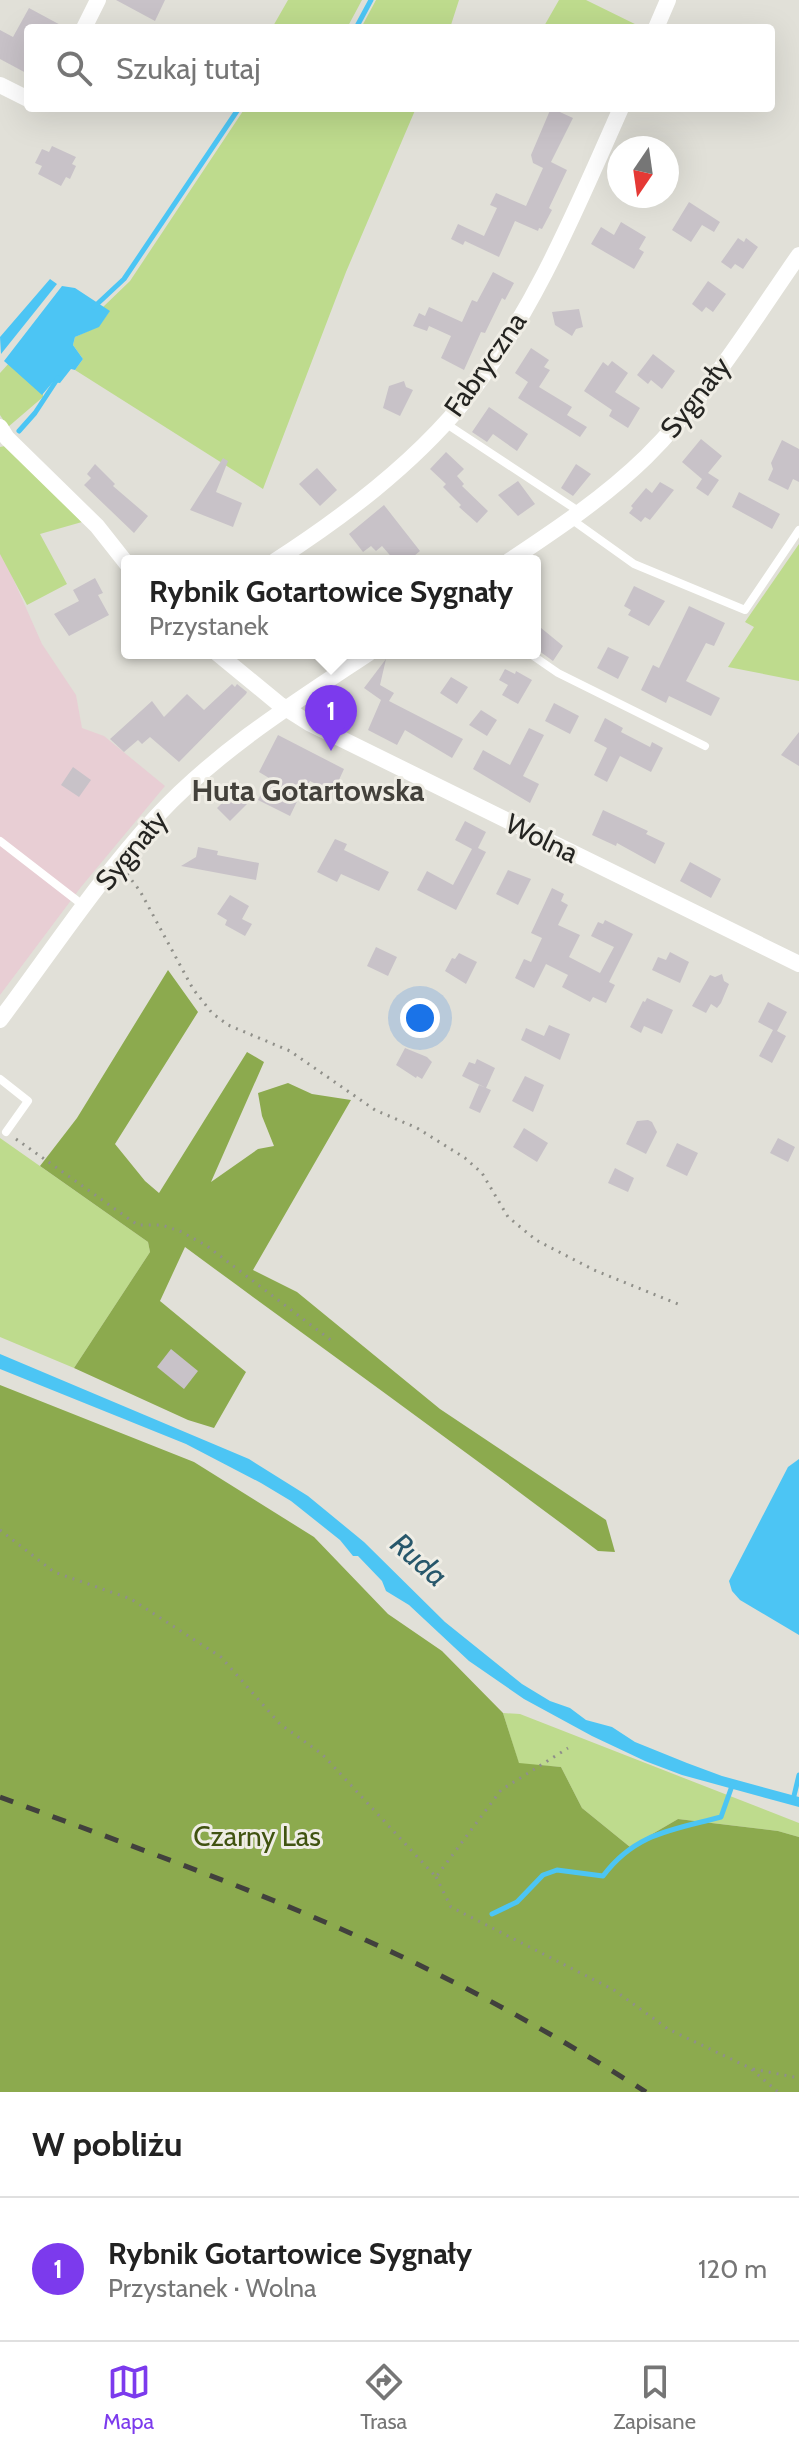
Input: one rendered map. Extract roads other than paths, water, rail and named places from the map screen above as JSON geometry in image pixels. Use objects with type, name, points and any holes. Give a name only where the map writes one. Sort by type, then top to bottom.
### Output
[{"type":"street","points":[[86,24],[98,0]]},
{"type":"street","points":[[658,24],[668,0]]},
{"type":"street","points":[[0,85],[24,97]]},
{"type":"street","name":"Fabryczna","points":[[284,555],[322,530],[392,474],[445,423],[499,352],[531,298],[576,209],[619,112]]},
{"type":"street","name":"Sygnały","points":[[518,555],[576,516],[633,469],[680,420],[799,255]]},
{"type":"street","points":[[4,433],[97,526],[121,556]]},
{"type":"street","points":[[225,659],[286,708]]},
{"type":"street","name":"Sygnały","points":[[0,1020],[116,864],[158,815],[246,736],[360,659]]},
{"type":"street","name":"Wolna","points":[[286,708],[326,731],[799,964]]},
{"type":"lane","points":[[445,423],[576,516],[634,564],[745,610],[799,530]]},
{"type":"lane","points":[[538,659],[558,673],[705,746]]},
{"type":"lane","points":[[0,841],[85,906]]},
{"type":"lane","points":[[0,1079],[28,1101],[6,1132]]},
{"type":"water","points":[[50,279],[57,284],[1,354],[0,337]]},
{"type":"water","points":[[62,286],[75,288],[110,311],[99,327],[75,337],[73,345],[83,359],[75,370],[71,369],[60,383],[53,382],[42,395],[4,361]]},
{"type":"water","points":[[0,1354],[249,1459],[308,1496],[364,1542],[445,1622],[522,1684],[550,1701],[570,1708],[586,1720],[612,1727],[635,1742],[722,1776],[799,1797],[799,1807],[682,1775],[645,1761],[524,1699],[469,1661],[409,1605],[386,1591],[382,1581],[358,1556],[353,1556],[340,1540],[291,1501],[186,1444],[0,1369]]},
{"type":"water","points":[[799,1459],[799,1635],[740,1600],[732,1591],[729,1581],[788,1467]]},
{"type":"waterway","points":[[358,24],[371,0]]},
{"type":"waterway","points":[[94,307],[124,279],[236,112]]},
{"type":"waterway","points":[[19,431],[58,378]]},
{"type":"waterway","points":[[793,1800],[799,1775]]},
{"type":"waterway","points":[[492,1914],[517,1902],[543,1875],[557,1870],[603,1876],[628,1850],[641,1842],[671,1830],[721,1817],[733,1783]]},
{"type":"railway","points":[[0,1797],[200,1871],[347,1932],[492,2002],[646,2092]]},
{"type":"place","name":"Rybnik Gotartowice Sygnały","points":[[331,751]]},
{"type":"district","name":"Huta Gotartowska","points":[[308,791]]},
{"type":"water label","name":"Ruda","points":[[419,1560]]},
{"type":"park label","name":"Czarny Las","points":[[257,1836]]}]
